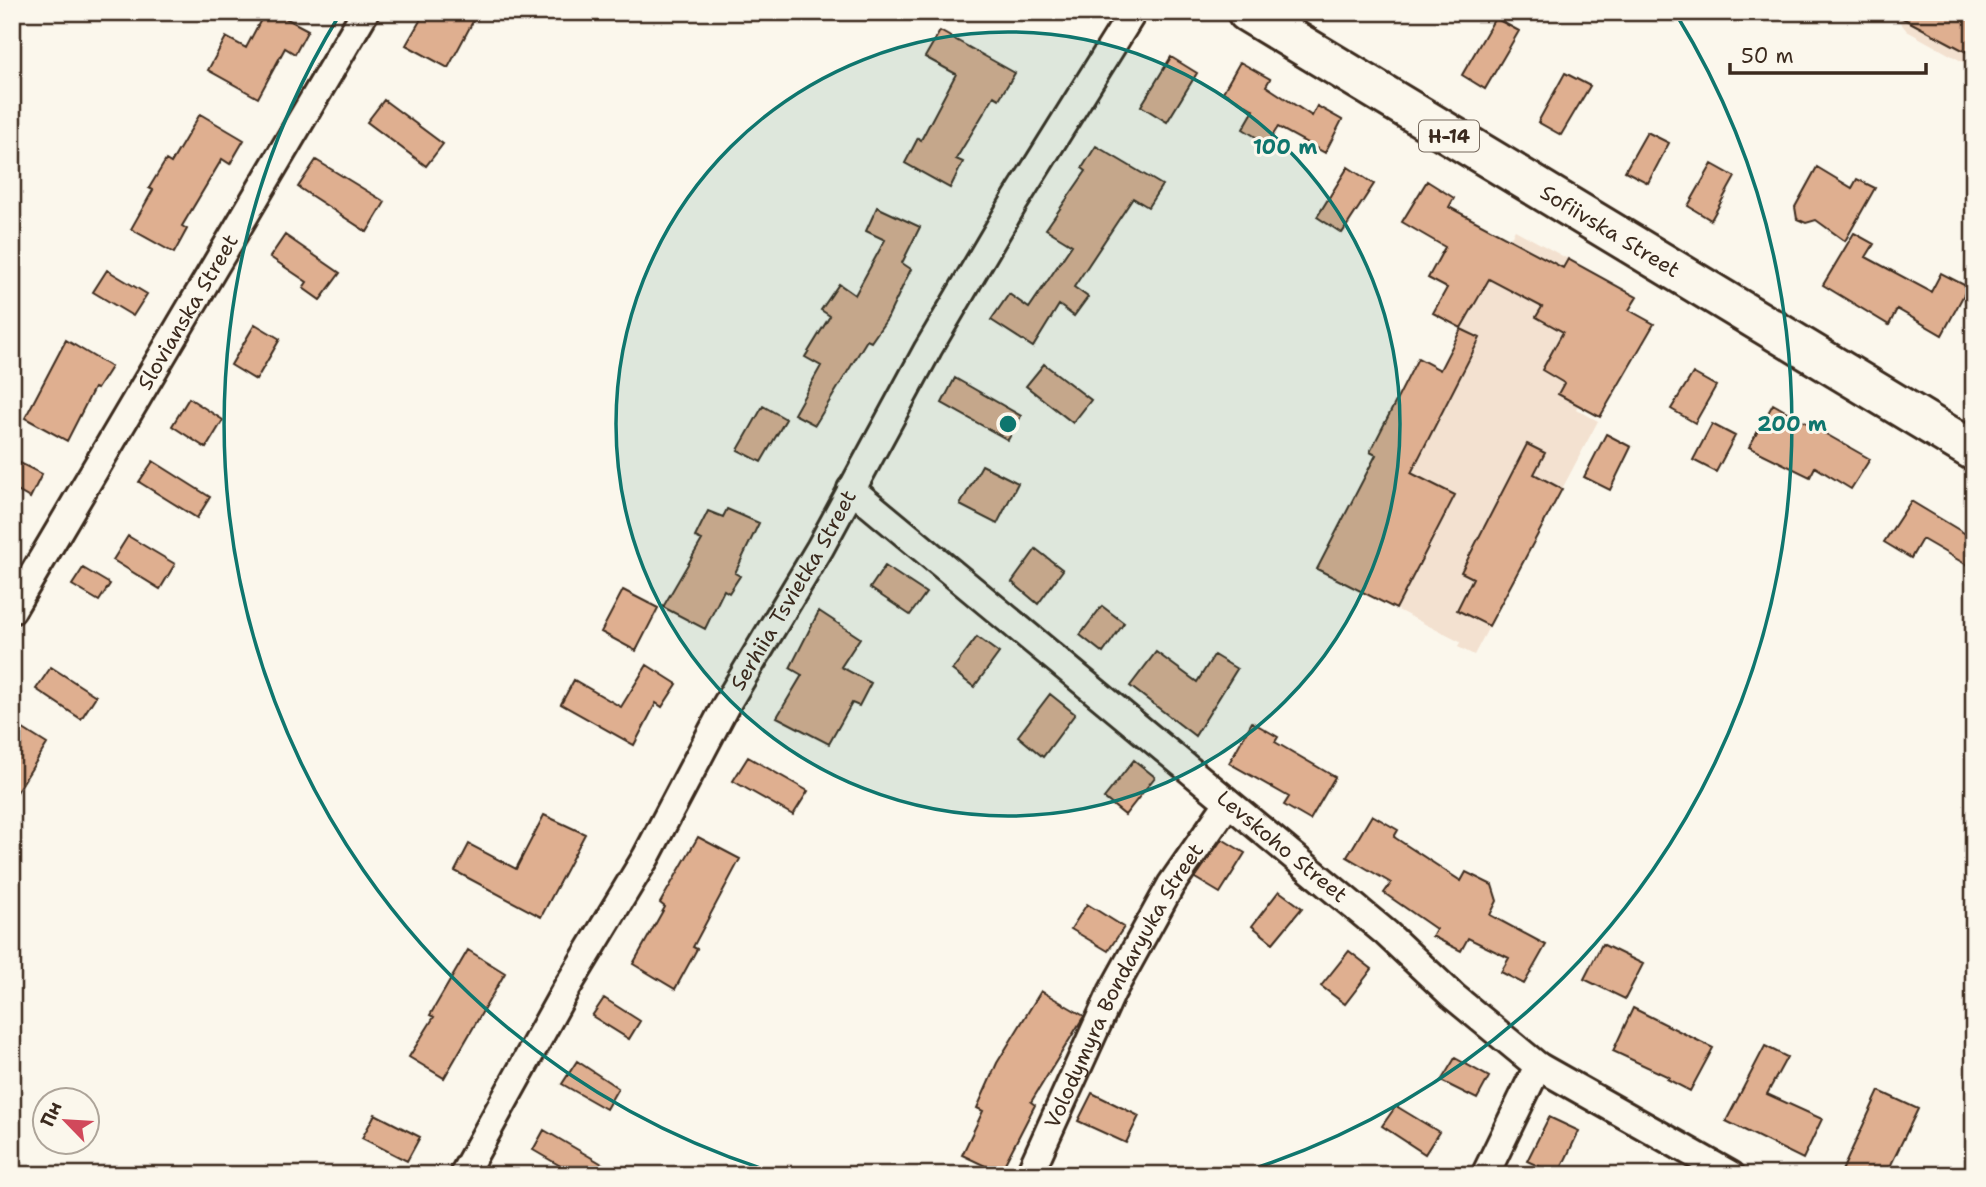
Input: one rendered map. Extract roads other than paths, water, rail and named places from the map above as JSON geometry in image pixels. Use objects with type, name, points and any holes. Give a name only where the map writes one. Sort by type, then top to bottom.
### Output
[{"type":"main road","name":"Sofiivska Street","points":[[1247,12],[1974,451]]},
{"type":"street","name":"Slovianska Street","points":[[12,610],[365,12]]},
{"type":"street","name":"Serhiia Tsvietka Street","points":[[463,1175],[566,989],[646,857],[726,705],[851,489],[928,349],[1008,212],[1133,12]]},
{"type":"street","name":"Levskoho Street","points":[[851,489],[1386,933],[1452,996],[1538,1066],[1731,1175]]},
{"type":"street","name":"Volodymyra Bondaryuka Street","points":[[1029,1175],[1112,992],[1171,884],[1228,803]]},
{"type":"street","points":[[1485,1175],[1538,1066]]}]
